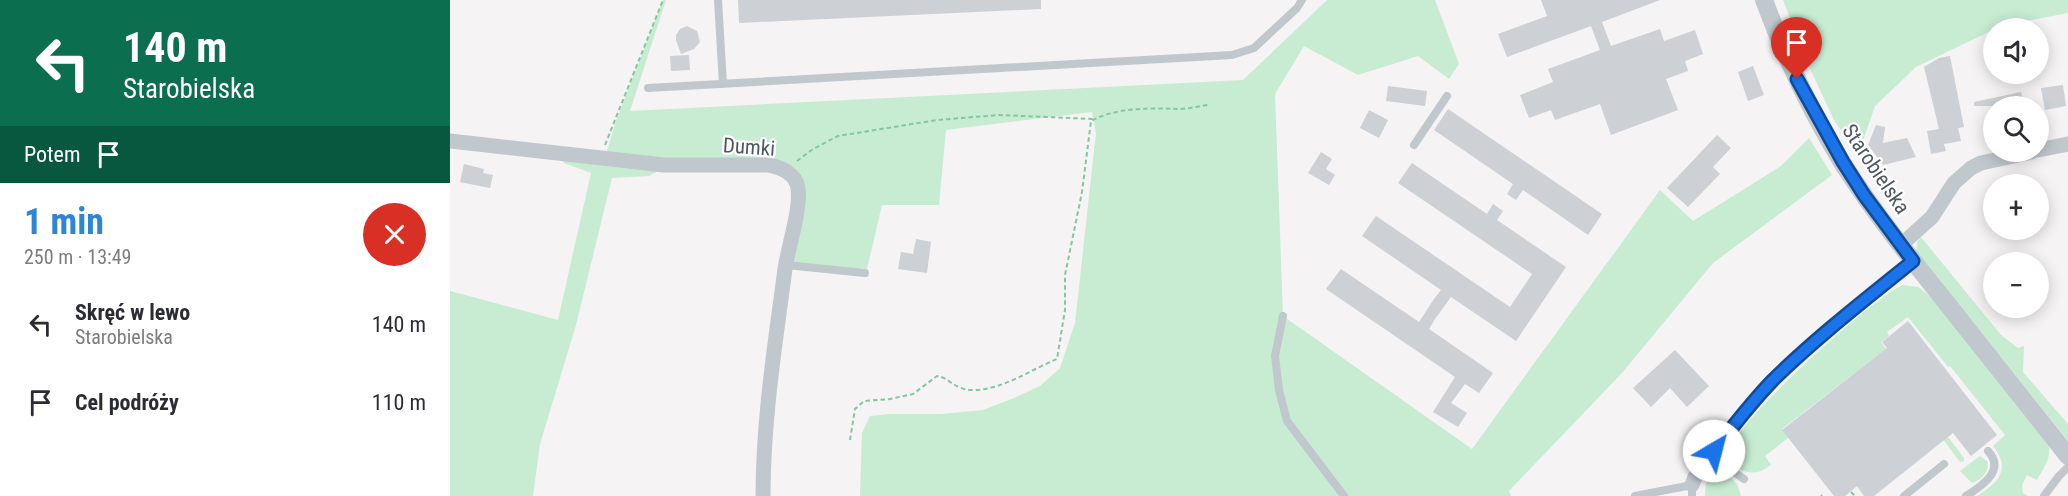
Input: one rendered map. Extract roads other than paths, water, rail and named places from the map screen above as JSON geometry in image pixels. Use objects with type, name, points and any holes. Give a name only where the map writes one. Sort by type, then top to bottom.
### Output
[{"type":"street","name":"Starobielska","points":[[1764,0],[1797,79],[1827,137],[1864,195],[1913,261],[2068,456]]},
{"type":"street","name":"Dumki","points":[[450,141],[664,165],[768,165],[785,171],[797,182],[798,190],[768,394],[763,496]]},
{"type":"street","points":[[2049,148],[2068,144]]},
{"type":"street","points":[[1901,245],[1932,218],[1954,183],[1971,168],[1986,162]]},
{"type":"street","points":[[1692,490],[1695,477],[1714,451],[1738,419],[1773,381],[1854,308],[1913,261]]},
{"type":"lane","points":[[718,0],[723,84]]},
{"type":"lane","points":[[648,88],[1232,55],[1254,48],[1297,8],[1302,0]]},
{"type":"lane","points":[[1414,145],[1447,96]]},
{"type":"lane","points":[[786,266],[865,273]]},
{"type":"lane","points":[[1283,316],[1275,356],[1279,390],[1287,420],[1344,496]]},
{"type":"lane","points":[[1714,451],[1744,479]]},
{"type":"lane","points":[[1966,496],[1980,488],[1993,472],[1994,461],[1988,451]]},
{"type":"lane","points":[[1904,496],[1944,464]]},
{"type":"lane","points":[[2044,496],[2068,467]]},
{"type":"lane","points":[[1635,496],[1692,490]]}]
